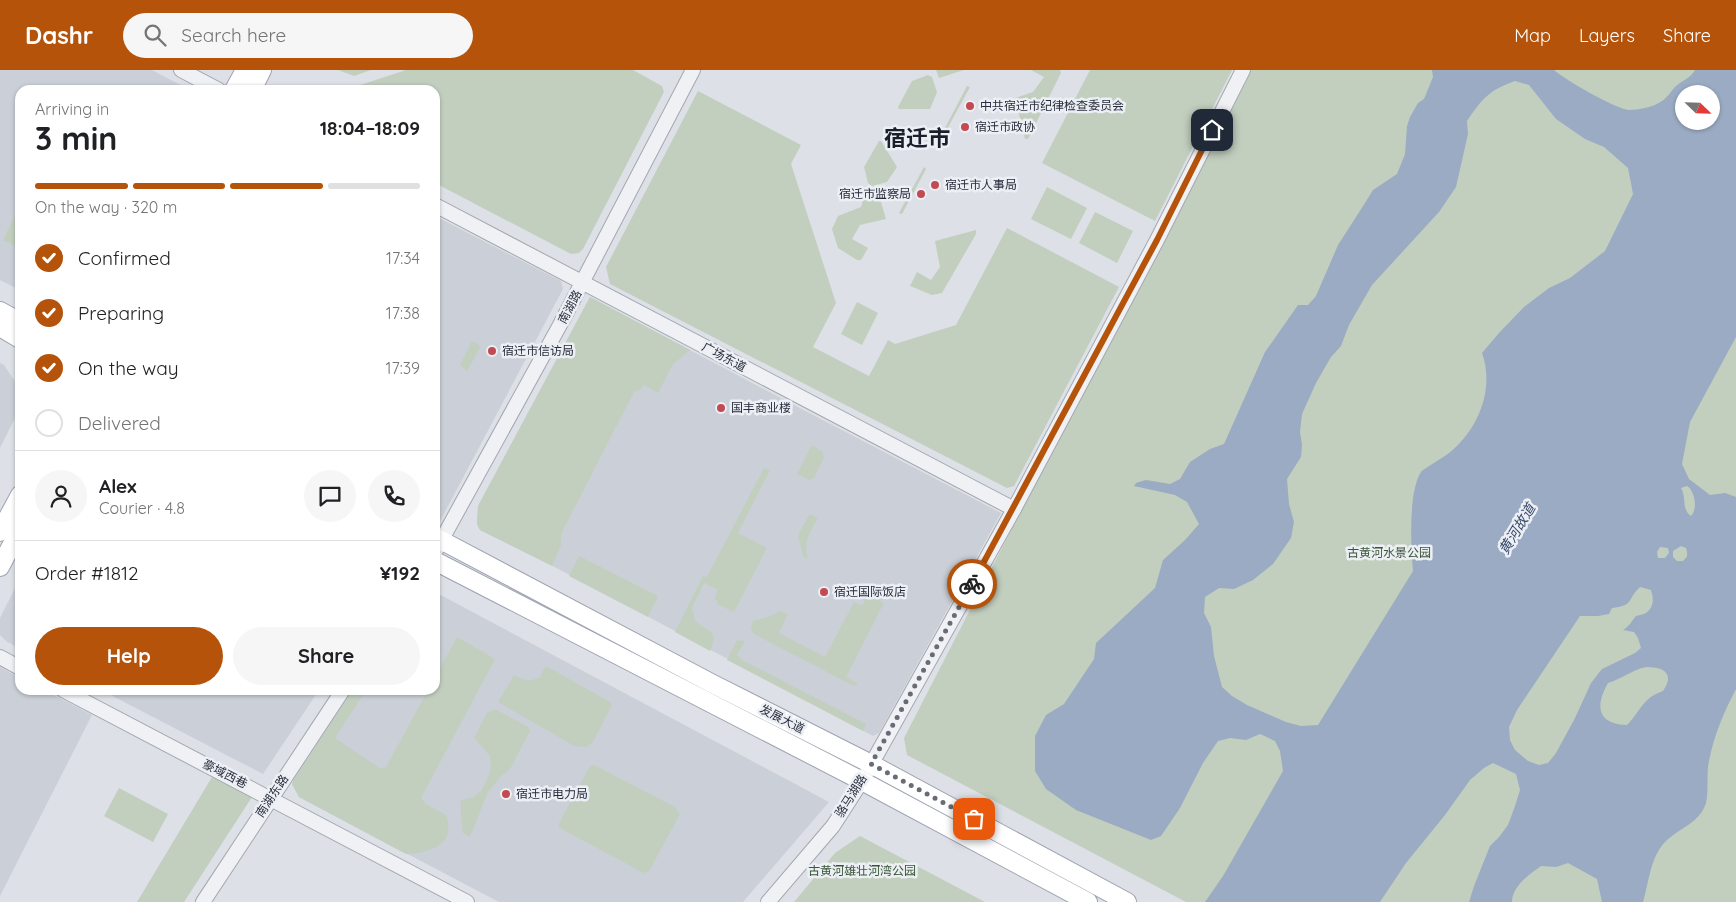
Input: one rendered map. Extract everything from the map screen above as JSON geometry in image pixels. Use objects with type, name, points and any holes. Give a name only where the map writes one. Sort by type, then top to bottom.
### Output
[{"type":"main road","points":[[237,85],[245,70]]},
{"type":"main road","points":[[254,85],[262,70]]},
{"type":"main road","points":[[0,532],[15,504]]},
{"type":"main road","points":[[0,567],[15,539]]},
{"type":"main road","name":"发展大道","points":[[440,545],[871,764],[1127,902]]},
{"type":"main road","name":"发展大道","points":[[440,563],[862,781],[1088,902]]},
{"type":"street","points":[[181,70],[210,85]]},
{"type":"street","name":"南湖路","points":[[440,538],[583,283],[693,70]]},
{"type":"street","name":"骆马湖路","points":[[768,902],[833,826],[862,781],[1014,509],[1157,240],[1243,70]]},
{"type":"street","name":"广场东道","points":[[440,208],[1014,509]]},
{"type":"street","points":[[0,657],[15,665]]},
{"type":"street","name":"豪域西巷","points":[[73,695],[466,902]]},
{"type":"street","name":"南湖东路","points":[[203,902],[340,695]]},
{"type":"shaded area","points":[[0,70],[152,70],[180,85],[15,85],[15,288],[0,280]]},
{"type":"shaded area","points":[[440,219],[561,281],[563,289],[440,521]]},
{"type":"shaded area","points":[[590,297],[1001,513],[879,733],[873,736],[547,563],[480,530],[477,524],[478,506]]},
{"type":"shaded area","points":[[0,363],[4,365],[15,382],[15,418],[0,448]]},
{"type":"shaded area","points":[[15,588],[15,646],[0,635],[0,618]]},
{"type":"shaded area","points":[[440,595],[829,802],[743,902],[499,902],[299,797],[292,784],[350,695],[440,695]]},
{"type":"shaded area","points":[[0,667],[15,675],[15,695],[54,695],[92,715],[0,896]]},
{"type":"shaded area","points":[[111,695],[316,695],[263,774]]},
{"type":"green space","points":[[338,70],[371,70],[354,76]]},
{"type":"green space","points":[[406,70],[633,70],[662,86],[664,92],[583,249],[579,253],[571,254],[440,186],[440,85],[360,85]]},
{"type":"green space","points":[[936,70],[964,70],[939,78]]},
{"type":"green space","points":[[1031,70],[1060,70],[1061,73],[1028,139],[1025,139],[1015,98],[1033,92],[1044,77]]},
{"type":"green space","points":[[1090,70],[1232,70],[1155,221],[1042,163]]},
{"type":"green space","name":"古黄河水景公园","points":[[1248,70],[1736,70],[1736,902],[1186,902],[907,755],[904,738]]},
{"type":"green space","points":[[928,75],[932,77],[937,92],[930,109],[899,109],[898,107],[912,81]]},
{"type":"green space","points":[[967,86],[970,87],[947,129],[945,128]]},
{"type":"green space","points":[[698,91],[801,145],[791,164],[836,303],[813,347],[869,376],[888,340],[895,344],[956,325],[1007,228],[1119,287],[1014,486],[1007,488],[610,284],[606,267]]},
{"type":"green space","points":[[879,141],[881,141],[897,167],[887,182],[872,186],[868,183],[864,167]]},
{"type":"green space","points":[[924,167],[926,169],[902,214],[899,213]]},
{"type":"green space","points":[[1047,187],[1087,208],[1071,239],[1031,219]]},
{"type":"green space","points":[[878,192],[886,219],[860,225],[852,239],[868,248],[861,260],[857,260],[838,248],[832,229],[838,216],[861,207],[865,194]]},
{"type":"green space","points":[[1095,212],[1133,231],[1117,263],[1079,243]]},
{"type":"green space","points":[[15,215],[15,246],[3,240]]},
{"type":"green space","points":[[976,230],[976,234],[942,293],[932,295],[910,286],[917,272],[931,280],[940,267],[935,241]]},
{"type":"green space","points":[[590,297],[690,350],[673,364],[658,393],[644,385],[640,390],[634,392],[561,534],[561,545],[552,566],[480,530],[477,524],[478,506]]},
{"type":"green space","points":[[857,302],[878,313],[862,345],[841,334]]},
{"type":"green space","points":[[472,341],[481,346],[467,371],[460,365]]},
{"type":"green space","points":[[812,445],[822,451],[824,457],[814,478],[809,480],[797,474]]},
{"type":"green space","points":[[764,468],[770,470],[738,533],[767,548],[734,612],[717,604],[718,601],[714,599],[718,590],[704,583],[692,608],[695,620],[713,635],[714,639],[710,651],[675,632],[703,576],[707,577]]},
{"type":"green space","points":[[810,514],[818,518],[807,542],[808,559],[803,556],[798,535]]},
{"type":"green space","points":[[579,556],[658,596],[648,617],[569,576]]},
{"type":"green space","points":[[868,594],[884,603],[846,677],[858,684],[854,686],[754,634],[751,629],[753,621],[780,611],[788,614],[779,633],[825,657],[854,602],[862,606]]},
{"type":"green space","points":[[457,637],[495,659],[421,798],[426,804],[446,815],[448,834],[439,845],[424,852],[406,854],[299,797],[292,784],[294,779],[350,695],[363,695],[335,738],[381,769],[386,767],[425,695],[440,695],[440,668]]},
{"type":"green space","points":[[737,640],[745,641],[737,655],[742,660],[866,724],[863,731],[727,660]]},
{"type":"green space","points":[[546,666],[610,702],[612,705],[593,742],[586,747],[574,746],[498,702],[514,675],[526,680],[532,680],[539,678]]},
{"type":"green space","points":[[495,709],[528,727],[530,731],[510,769],[501,776],[488,792],[470,837],[463,833],[461,800],[474,797],[482,790],[491,770],[490,756],[474,738],[487,713]]},
{"type":"green space","points":[[594,765],[675,807],[680,814],[649,871],[644,873],[558,827],[590,766]]},
{"type":"green space","points":[[212,777],[252,797],[184,902],[137,902]]},
{"type":"green space","points":[[119,788],[168,814],[153,842],[104,816]]},
{"type":"green space","name":"古黄河雄壮河湾公园","points":[[860,836],[985,902],[794,902],[835,853]]},
{"type":"water","name":"黄河故道","points":[[1432,70],[1554,70],[1613,105],[1629,110],[1655,105],[1666,98],[1675,87],[1675,130],[1720,130],[1720,85],[1678,85],[1695,70],[1736,70],[1736,337],[1690,422],[1682,464],[1689,479],[1710,495],[1725,493],[1736,497],[1736,689],[1727,706],[1711,751],[1708,766],[1706,803],[1699,816],[1671,837],[1660,848],[1653,863],[1643,902],[1602,902],[1597,879],[1568,863],[1556,867],[1541,866],[1518,886],[1512,902],[1469,902],[1490,846],[1508,825],[1520,790],[1516,774],[1493,763],[1470,780],[1445,815],[1406,863],[1380,902],[1205,902],[1223,876],[1283,771],[1280,751],[1275,741],[1260,734],[1246,740],[1230,738],[1218,741],[1203,763],[1180,808],[1161,836],[1151,840],[1076,810],[1046,789],[1035,771],[1035,736],[1046,715],[1064,704],[1094,659],[1096,643],[1155,588],[1163,560],[1199,524],[1187,502],[1175,495],[1134,486],[1136,483],[1146,480],[1170,484],[1180,479],[1190,462],[1210,449],[1224,444],[1265,352],[1298,305],[1308,305],[1316,296],[1338,245],[1373,190],[1397,174],[1405,154],[1407,126],[1410,117],[1418,103],[1424,99],[1433,77]],"holes":[[[1515,81],[1529,85],[1556,119],[1585,139],[1604,147],[1628,168],[1633,194],[1605,251],[1570,278],[1549,288],[1524,307],[1482,353],[1486,367],[1485,394],[1476,421],[1459,444],[1422,471],[1417,481],[1411,520],[1413,571],[1318,725],[1301,726],[1286,722],[1247,705],[1222,687],[1214,656],[1211,627],[1204,613],[1205,597],[1219,588],[1234,589],[1253,580],[1273,564],[1291,538],[1294,522],[1289,504],[1287,479],[1301,457],[1300,432],[1302,414],[1316,383],[1331,357],[1341,346],[1349,325],[1372,285],[1439,212],[1456,187],[1468,134],[1467,121],[1487,96]],[[1687,486],[1694,496],[1695,505],[1691,516],[1686,510],[1681,488]],[[1681,546],[1686,548],[1686,558],[1683,561],[1677,561],[1673,557],[1673,551]],[[1660,547],[1668,548],[1669,553],[1665,558],[1658,558],[1657,552]],[[1640,587],[1651,590],[1652,604],[1647,612],[1636,616],[1623,630],[1634,632],[1641,648],[1635,653],[1602,669],[1591,683],[1575,718],[1556,753],[1548,763],[1539,765],[1528,761],[1515,750],[1510,740],[1509,727],[1517,710],[1580,616],[1609,614],[1612,608],[1627,604]],[[1647,667],[1658,668],[1666,673],[1668,680],[1663,691],[1650,697],[1627,725],[1617,724],[1604,717],[1600,706],[1608,683]]]},
{"type":"way so far","points":[[972,584],[871,764],[974,819]]},
{"type":"place","name":"中共宿迁市纪律检查委员会","points":[[970,106]]},
{"type":"place","name":"宿迁市政协","points":[[965,127]]},
{"type":"place","name":"宿迁市人事局","points":[[935,185]]},
{"type":"place","name":"宿迁市监察局","points":[[921,194]]},
{"type":"place","name":"宿迁市信访局","points":[[492,351]]},
{"type":"place","name":"国丰商业楼","points":[[721,408]]},
{"type":"place","name":"宿迁国际饭店","points":[[824,592]]},
{"type":"place","name":"宿迁市电力局","points":[[506,794]]},
{"type":"district","name":"宿迁市","points":[[917,138]]},
{"type":"route","points":[[972,584],[1157,240],[1212,130]]}]
